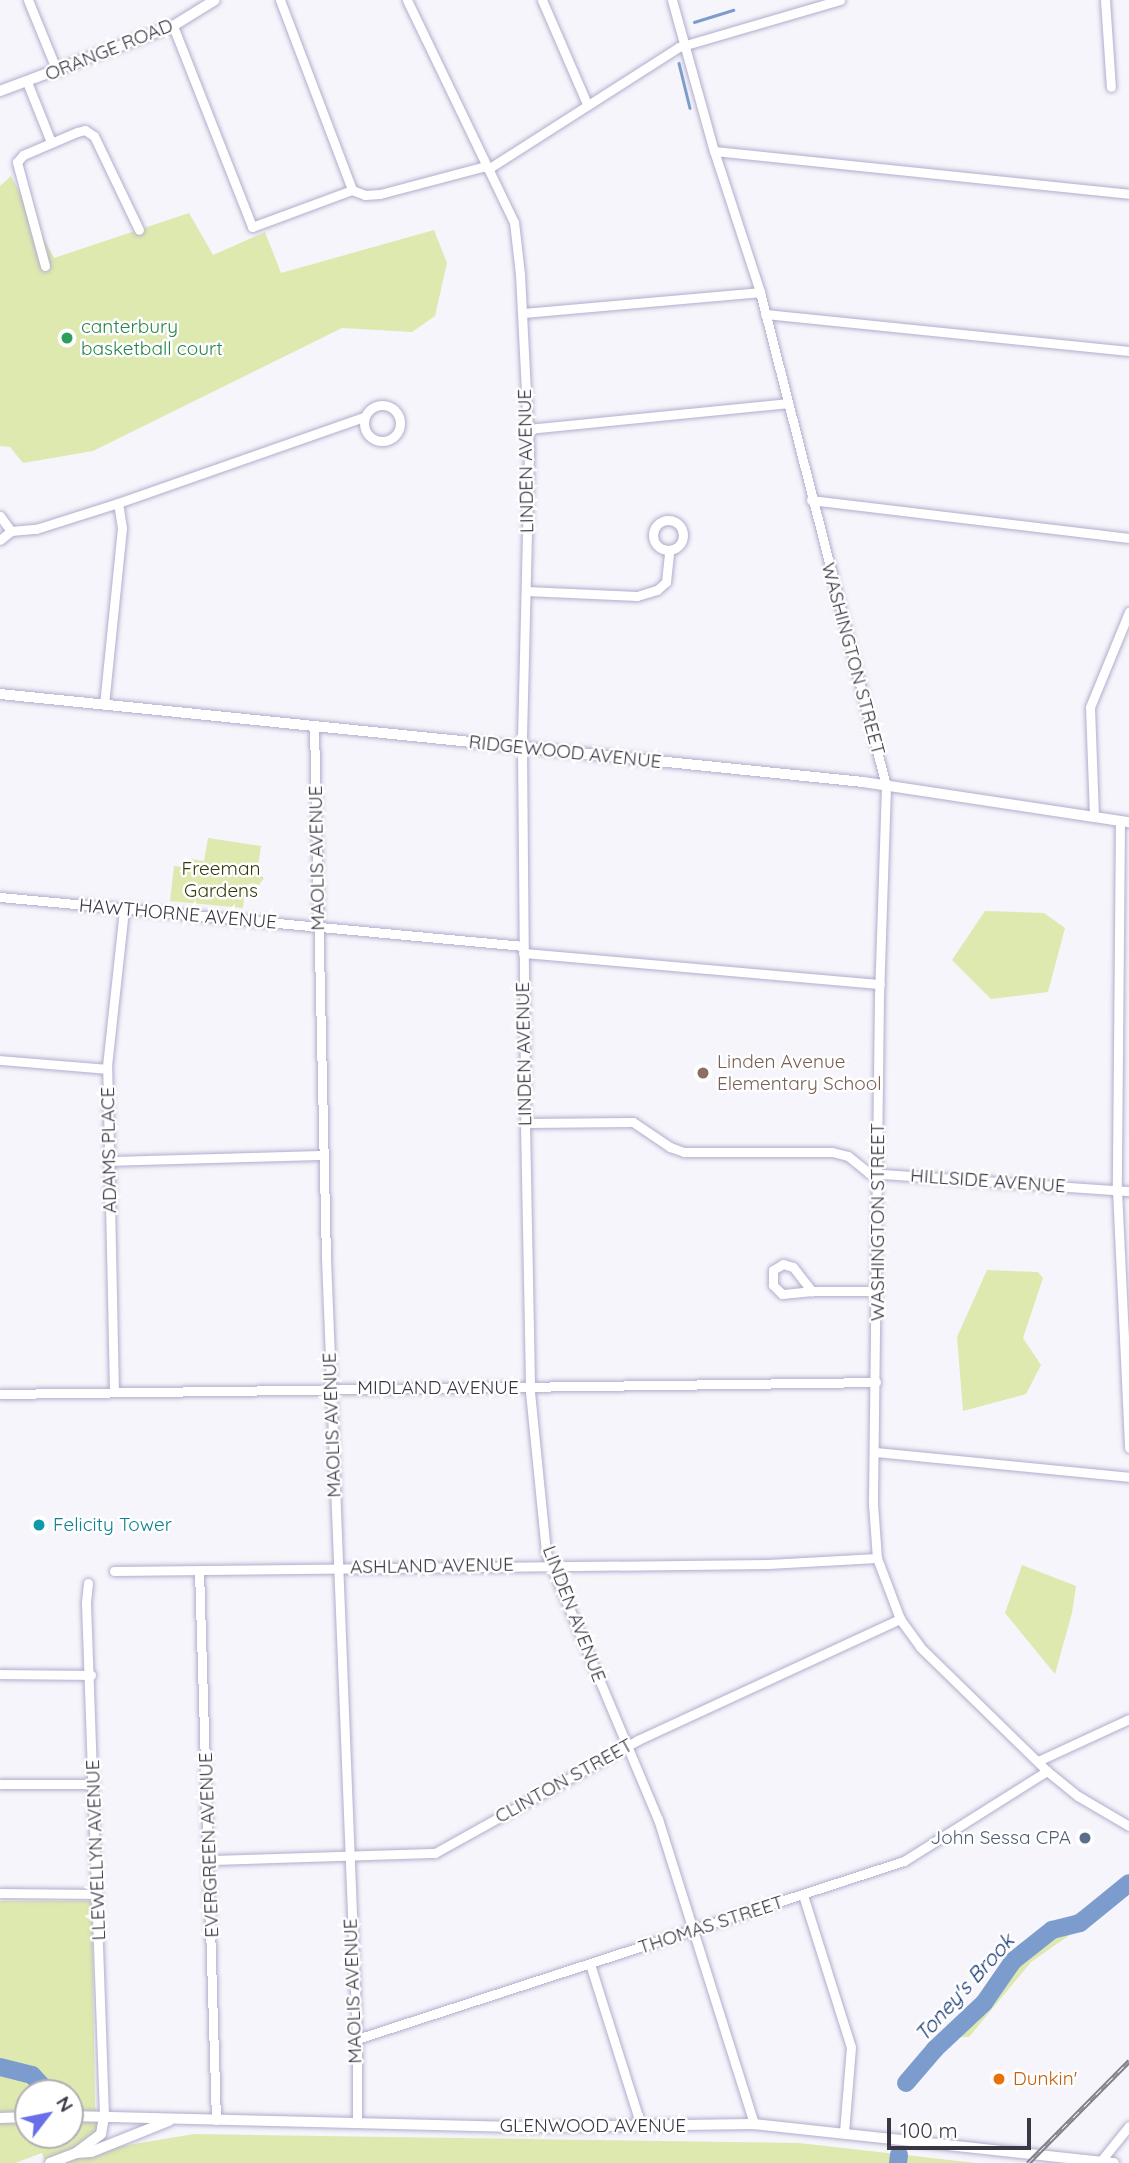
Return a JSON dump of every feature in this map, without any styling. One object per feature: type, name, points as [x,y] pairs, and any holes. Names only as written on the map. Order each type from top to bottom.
[{"type":"street","points":[[28,0],[57,71]]},
{"type":"street","name":"ORANGE ROAD","points":[[0,91],[173,26],[215,0]]},
{"type":"street","points":[[280,0],[352,190]]},
{"type":"street","name":"LINDEN AVENUE","points":[[407,0],[514,222],[528,429],[522,747],[530,1388],[546,1553],[658,1819],[754,2124]]},
{"type":"street","points":[[542,0],[587,104]]},
{"type":"street","name":"WASHINGTON STREET","points":[[672,0],[713,151],[761,292],[811,500],[886,786],[880,984],[873,1504],[877,1558],[900,1619],[920,1647],[1047,1771],[1078,1796],[1129,1826]]},
{"type":"street","points":[[173,26],[252,227],[352,190],[365,195],[380,194],[487,168],[684,46],[840,0]]},
{"type":"street","points":[[1105,0],[1111,87]]},
{"type":"street","points":[[27,82],[51,142]]},
{"type":"street","points":[[45,266],[17,164],[23,155],[51,142],[85,130],[94,136],[139,230]]},
{"type":"street","points":[[713,151],[1129,194]]},
{"type":"street","points":[[522,313],[761,292]]},
{"type":"street","points":[[765,314],[1129,351]]},
{"type":"street","points":[[528,429],[787,403]]},
{"type":"street","points":[[0,540],[11,531],[36,528],[118,503],[364,417],[372,407],[389,405],[397,413],[399,430],[391,438],[377,440],[367,434],[364,417]]},
{"type":"street","points":[[811,500],[1129,538]]},
{"type":"street","points":[[104,705],[122,528],[118,503]]},
{"type":"street","points":[[0,516],[11,531]]},
{"type":"street","points":[[526,591],[637,596],[648,593],[666,582],[669,551]]},
{"type":"street","points":[[1094,816],[1090,707],[1129,611]]},
{"type":"street","name":"RIDGEWOOD AVENUE","points":[[0,694],[886,786],[1125,821]]},
{"type":"street","name":"MAOLIS AVENUE","points":[[314,726],[331,1388],[347,1855],[357,2039],[357,2123]]},
{"type":"street","points":[[1125,821],[1117,1190],[1129,1448]]},
{"type":"street","name":"HAWTHORNE AVENUE","points":[[0,897],[880,984]]},
{"type":"street","name":"ADAMS PLACE","points":[[114,1392],[107,1069],[124,910]]},
{"type":"street","points":[[0,1060],[107,1069]]},
{"type":"street","name":"HILLSIDE AVENUE","points":[[525,1124],[633,1122],[670,1147],[684,1152],[832,1152],[848,1156],[869,1173],[1129,1191]]},
{"type":"street","points":[[109,1161],[324,1155]]},
{"type":"street","points":[[812,1291],[793,1267],[783,1264],[773,1270],[773,1285],[782,1294],[877,1291]]},
{"type":"street","name":"MIDLAND AVENUE","points":[[0,1394],[876,1382]]},
{"type":"street","points":[[875,1452],[1129,1477]]},
{"type":"street","name":"ASHLAND AVENUE","points":[[114,1571],[552,1564],[768,1564],[877,1558]]},
{"type":"street","name":"EVERGREEN AVENUE","points":[[200,1570],[216,2120]]},
{"type":"street","name":"LLEWELLYN AVENUE","points":[[88,1583],[86,1605],[91,1675],[104,2118]]},
{"type":"street","name":"CLINTON STREET","points":[[210,1860],[435,1853],[627,1746],[900,1619]]},
{"type":"street","points":[[0,1674],[91,1675]]},
{"type":"street","points":[[1038,1761],[1129,1719]]},
{"type":"street","name":"THOMAS STREET","points":[[357,2039],[904,1861],[1047,1771]]},
{"type":"street","points":[[0,1784],[94,1784]]},
{"type":"street","points":[[0,1893],[97,1894]]},
{"type":"street","points":[[803,1895],[850,2047],[844,2132]]},
{"type":"street","points":[[590,1964],[641,2126]]},
{"type":"street","name":"GLENWOOD AVENUE","points":[[84,2117],[357,2123],[641,2126],[754,2124],[1114,2163]]},
{"type":"street","points":[[50,2163],[76,2152],[101,2134],[104,2118]]},
{"type":"street","points":[[76,2152],[91,2152],[175,2119]]},
{"type":"street","points":[[1100,2162],[1129,2126]]},
{"type":"green space","points":[[11,176],[54,258],[189,213],[213,255],[265,232],[281,273],[434,230],[447,263],[435,316],[412,332],[342,328],[93,451],[23,463],[10,447],[0,446],[0,186]]},
{"type":"green space","name":"Freeman Gardens","points":[[208,838],[261,846],[257,873],[264,878],[259,885],[252,883],[245,886],[243,908],[170,901],[174,866],[184,867],[192,859],[204,861]]},
{"type":"green space","points":[[985,911],[1044,913],[1065,928],[1048,992],[991,999],[952,960]]},
{"type":"green space","points":[[987,1270],[1038,1272],[1043,1278],[1023,1338],[1041,1365],[1026,1394],[963,1411],[957,1337]]},
{"type":"green space","points":[[1022,1565],[1076,1586],[1072,1613],[1055,1674],[1005,1613]]},
{"type":"green space","points":[[1104,1896],[1123,1898],[1031,1962],[969,2037],[956,2037],[925,2053],[1026,1945]]},
{"type":"green space","points":[[0,1901],[92,1901],[95,2107],[110,2148],[194,2134],[799,2143],[976,2163],[45,2163],[42,2153],[15,2163],[0,2163]]},
{"type":"waterway","points":[[694,22],[733,10]]},
{"type":"waterway","points":[[679,63],[690,108]]},
{"type":"waterway","name":"Toney's Brook","points":[[906,2083],[935,2049],[984,2003],[1013,1961],[1052,1930],[1080,1923],[1129,1883]]},
{"type":"waterway","points":[[0,2067],[32,2075],[36,2079]]},
{"type":"waterway","name":"Toney's Brook","points":[[898,2163],[899,2155]]},
{"type":"railway","points":[[1028,2163],[1129,2061]]},
{"type":"place","name":"canterbury basketball court","points":[[67,338]]},
{"type":"place","name":"Linden Avenue Elementary School","points":[[703,1073]]},
{"type":"place","name":"Felicity Tower","points":[[39,1525]]},
{"type":"place","name":"John Sessa CPA","points":[[1085,1838]]},
{"type":"place","name":"Dunkin'","points":[[999,2079]]}]
